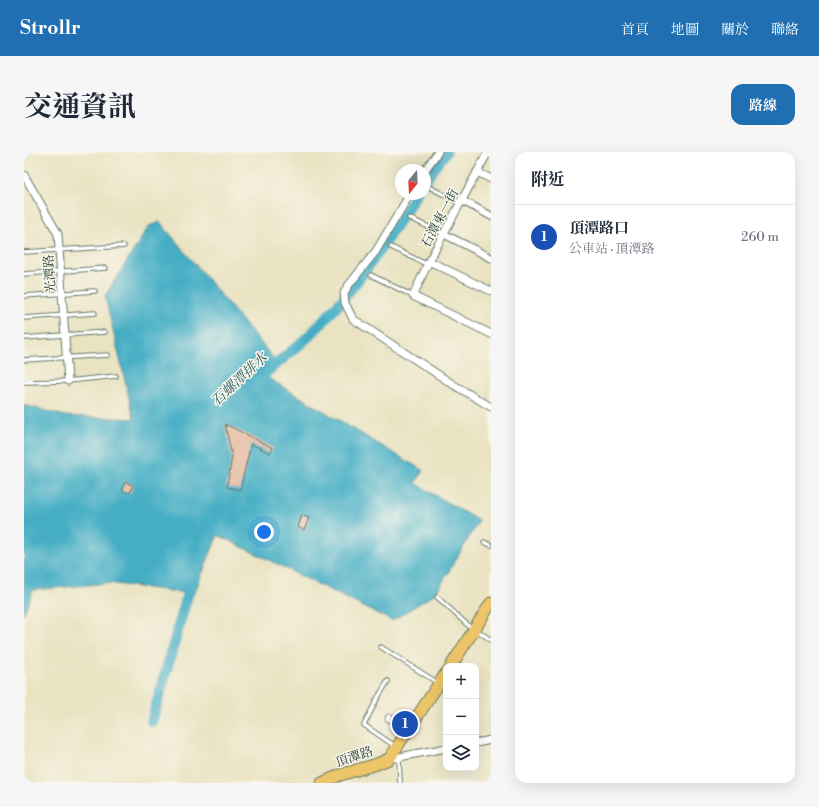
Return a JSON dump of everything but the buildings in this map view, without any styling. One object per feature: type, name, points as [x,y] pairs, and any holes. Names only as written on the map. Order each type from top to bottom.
[{"type":"main road","points":[[453,663],[491,603]]},
{"type":"main road","points":[[395,754],[443,677]]},
{"type":"main road","name":"頂潭路","points":[[322,783],[340,775],[377,764],[395,754]]},
{"type":"street","points":[[428,164],[438,152]]},
{"type":"street","name":"石潭東一街","points":[[413,296],[488,152]]},
{"type":"street","points":[[477,172],[491,179]]},
{"type":"street","name":"光潭路","points":[[24,175],[58,234],[68,381]]},
{"type":"street","points":[[406,200],[376,251],[348,286],[344,293],[345,303],[353,319],[454,385],[491,407]]},
{"type":"street","points":[[461,202],[491,216]]},
{"type":"street","points":[[444,234],[491,258]]},
{"type":"street","points":[[429,263],[491,291]]},
{"type":"street","points":[[413,296],[491,334]]},
{"type":"street","points":[[389,718],[409,730]]},
{"type":"street","points":[[479,742],[491,740]]},
{"type":"street","points":[[395,754],[443,748]]},
{"type":"lane","points":[[431,188],[461,202]]},
{"type":"lane","points":[[409,218],[444,234]]},
{"type":"lane","points":[[24,252],[124,246]]},
{"type":"lane","points":[[391,247],[429,263]]},
{"type":"lane","points":[[24,274],[106,268]]},
{"type":"lane","points":[[371,275],[413,296]]},
{"type":"lane","points":[[24,296],[95,291]]},
{"type":"lane","points":[[24,318],[94,313]]},
{"type":"lane","points":[[24,338],[105,332]]},
{"type":"lane","points":[[24,360],[108,355]]},
{"type":"lane","points":[[24,382],[68,381],[116,376]]},
{"type":"lane","points":[[484,542],[491,545]]},
{"type":"lane","points":[[437,597],[475,630],[491,640]]},
{"type":"lane","points":[[381,647],[439,683]]},
{"type":"lane","points":[[388,681],[364,724],[395,754],[400,783]]},
{"type":"water","points":[[160,222],[275,360],[263,371],[270,379],[424,471],[415,483],[479,521],[436,593],[392,621],[218,535],[194,594],[108,583],[33,590],[24,614],[24,405],[66,416],[134,419],[105,296],[149,226]]},
{"type":"waterway","name":"石螺潭排水","points":[[431,172],[446,152]]},
{"type":"waterway","name":"石螺潭排水","points":[[254,383],[310,335],[340,303],[367,268],[412,200]]},
{"type":"waterway","name":"石螺潭排水","points":[[152,721],[192,579]]},
{"type":"place","name":"頂潭路口","points":[[405,724]]}]
